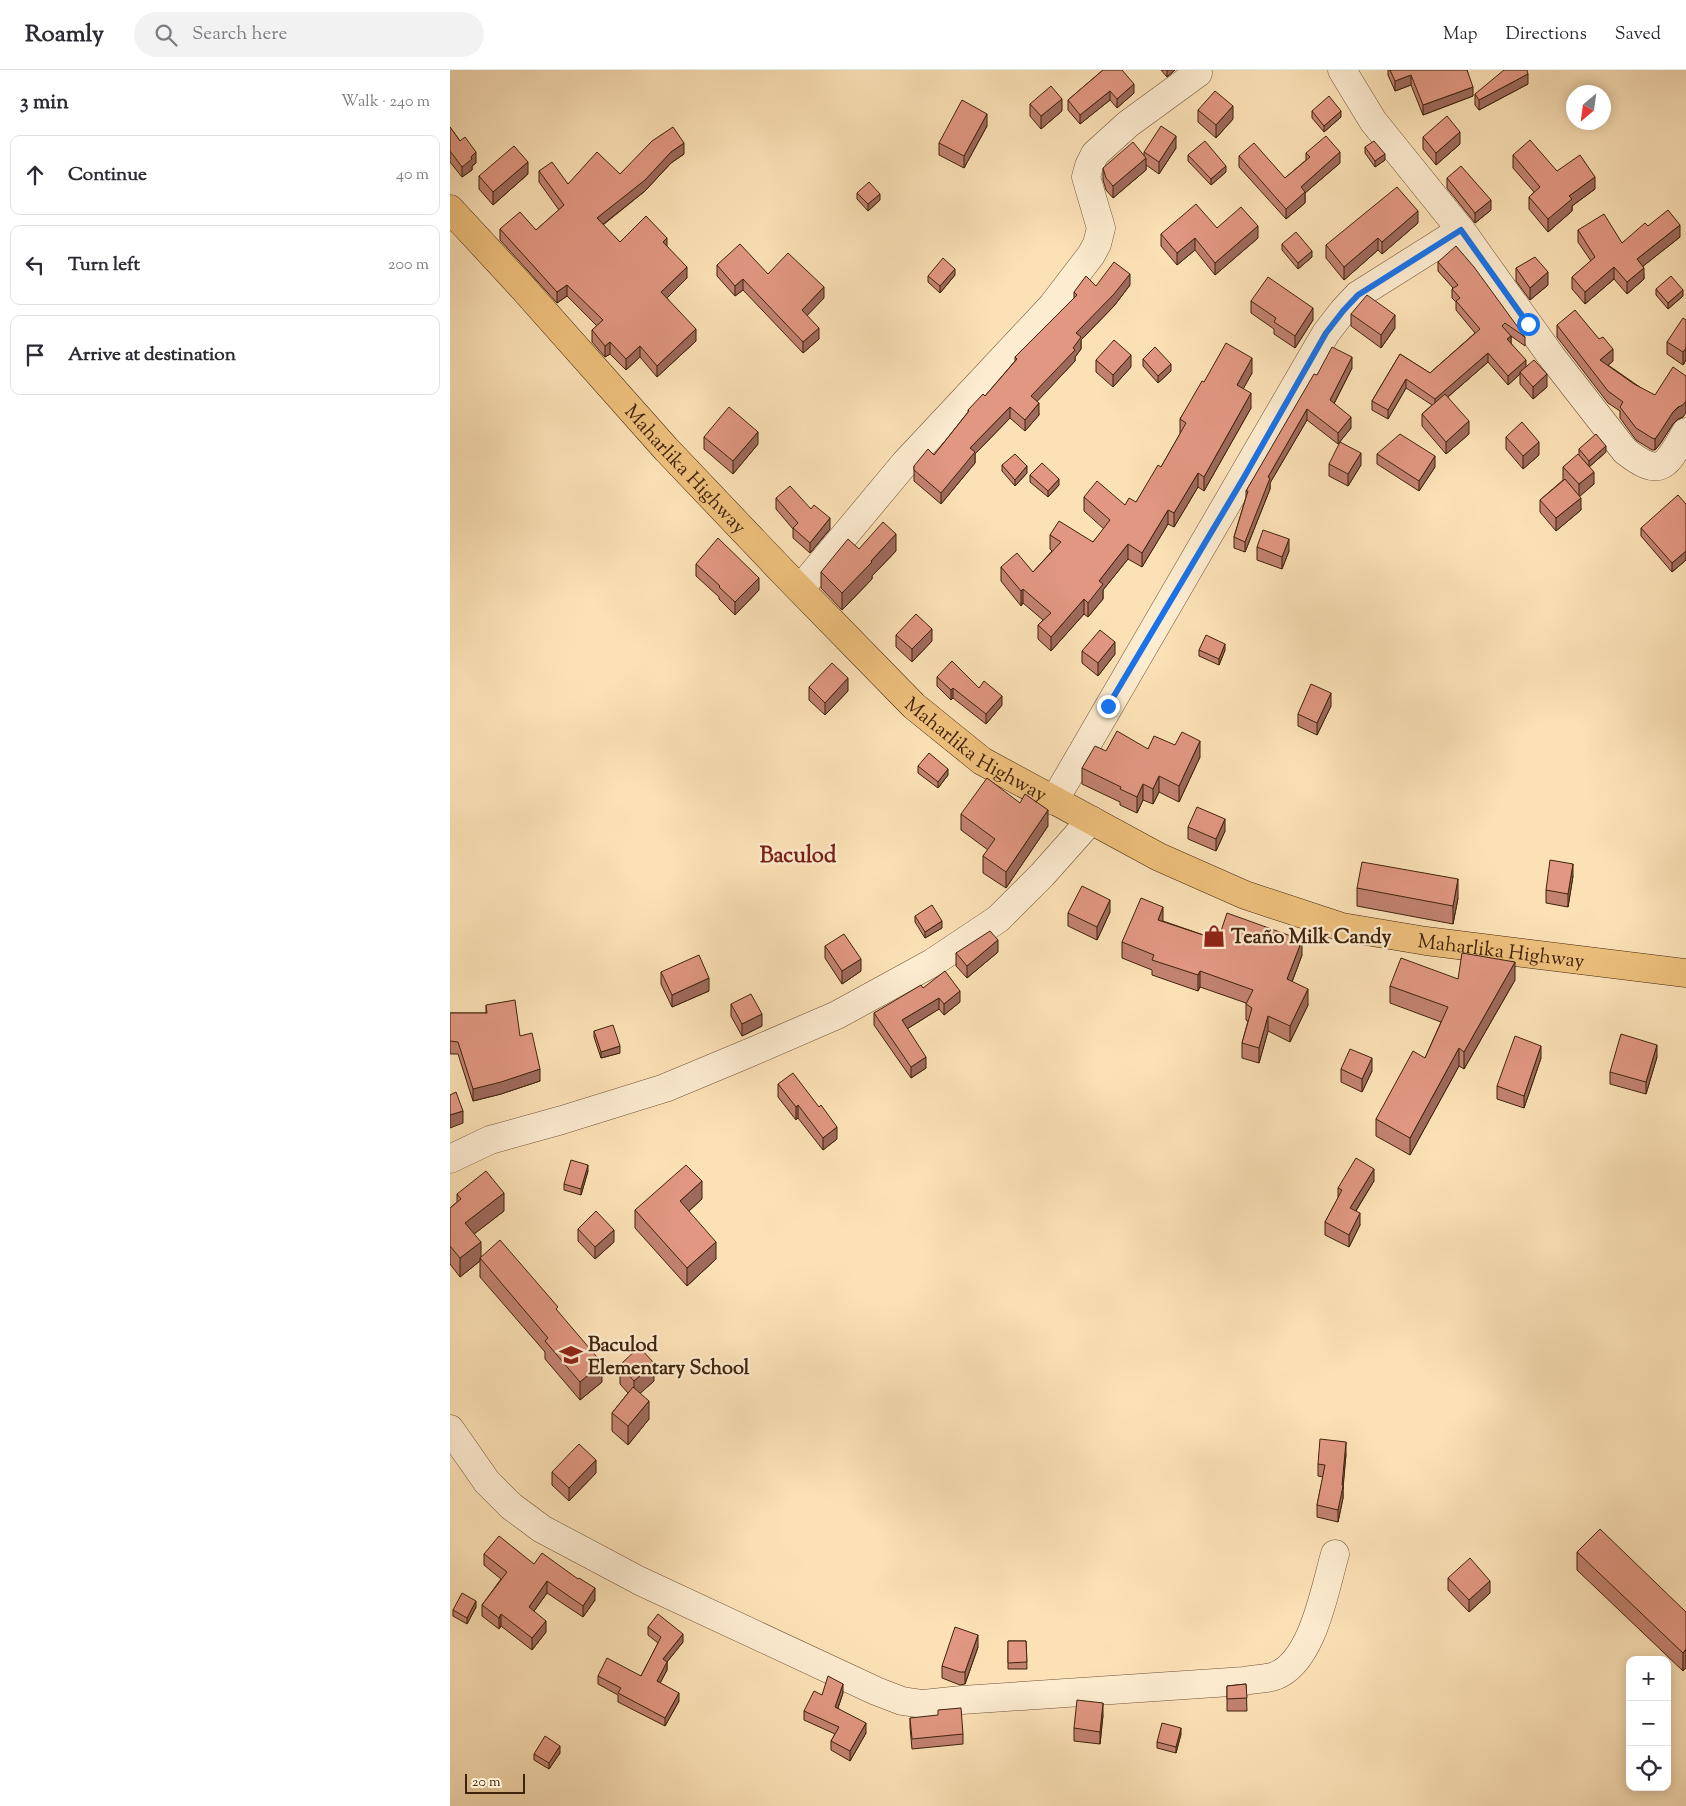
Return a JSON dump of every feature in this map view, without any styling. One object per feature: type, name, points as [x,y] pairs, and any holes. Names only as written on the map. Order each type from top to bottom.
[{"type":"highway","name":"Maharlika Highway","points":[[450,210],[523,288],[666,449],[800,590],[914,706],[982,761],[1159,857],[1245,895],[1342,927],[1426,941],[1686,972]]},
{"type":"street","points":[[1342,70],[1373,121],[1461,230],[1551,356],[1625,451],[1641,463],[1652,467],[1661,466],[1668,462],[1686,432]]},
{"type":"street","points":[[800,590],[898,470],[1052,306],[1092,256],[1098,244],[1101,228],[1086,178],[1095,154],[1128,124],[1198,73]]},
{"type":"street","points":[[1054,801],[1243,479],[1326,333],[1358,295],[1461,230]]},
{"type":"street","points":[[450,1159],[490,1140],[665,1088],[836,1015],[932,963],[998,919],[1042,875],[1091,820]]},
{"type":"street","points":[[450,1428],[487,1482],[511,1506],[542,1529],[640,1581],[745,1631],[876,1691],[902,1701],[923,1704],[1244,1681],[1276,1676],[1289,1667],[1300,1654],[1316,1622],[1335,1554]]},
{"type":"building","points":[[1103,70],[1122,70],[1134,84],[1117,99],[1110,91],[1080,115],[1068,100]]},
{"type":"building","points":[[1390,70],[1467,70],[1473,87],[1423,105],[1411,75],[1395,81]]},
{"type":"building","points":[[1504,70],[1527,70],[1528,74],[1479,100],[1475,94]]},
{"type":"building","points":[[1051,86],[1062,99],[1041,116],[1030,104]]},
{"type":"building","points":[[1215,91],[1233,106],[1216,125],[1198,110]]},
{"type":"building","points":[[1329,96],[1341,111],[1324,126],[1312,111]]},
{"type":"building","points":[[962,100],[987,114],[964,156],[939,143]]},
{"type":"building","points":[[1447,116],[1460,132],[1436,153],[1423,137]]},
{"type":"building","points":[[1161,126],[1176,136],[1159,162],[1144,152]]},
{"type":"building","points":[[450,127],[460,141],[465,137],[476,152],[471,157],[472,159],[462,167],[450,151]]},
{"type":"building","points":[[673,127],[684,143],[671,152],[645,180],[597,218],[620,242],[646,216],[667,238],[663,242],[687,267],[661,292],[696,329],[657,366],[640,346],[626,359],[610,342],[605,346],[592,330],[603,320],[567,285],[557,292],[500,229],[520,212],[536,230],[564,205],[539,171],[552,162],[568,184],[597,152],[620,174],[652,141]]},
{"type":"building","points":[[1326,136],[1340,152],[1301,187],[1305,192],[1286,209],[1239,156],[1254,143],[1285,178],[1310,157],[1306,153]]},
{"type":"building","points":[[1530,140],[1557,171],[1580,155],[1595,177],[1569,196],[1572,199],[1548,219],[1529,197],[1540,187],[1513,155]]},
{"type":"building","points":[[1205,141],[1226,166],[1211,179],[1188,155]]},
{"type":"building","points":[[1374,141],[1385,154],[1375,161],[1365,147]]},
{"type":"building","points":[[1133,142],[1146,158],[1113,186],[1106,178],[1103,168]]},
{"type":"building","points":[[514,146],[528,162],[493,192],[479,176]]},
{"type":"building","points":[[1461,166],[1491,200],[1475,213],[1447,178]]},
{"type":"building","points":[[869,182],[880,194],[868,204],[857,193]]},
{"type":"building","points":[[1397,187],[1418,211],[1382,242],[1378,238],[1344,267],[1326,245]]},
{"type":"building","points":[[1196,204],[1217,228],[1241,207],[1258,226],[1215,263],[1195,238],[1177,253],[1161,234]]},
{"type":"building","points":[[1668,210],[1680,225],[1637,259],[1644,268],[1627,282],[1614,267],[1585,292],[1572,277],[1595,257],[1578,230],[1604,214],[1622,243],[1645,223],[1648,226]]},
{"type":"building","points":[[1296,232],[1312,251],[1298,263],[1282,244]]},
{"type":"building","points":[[740,244],[768,274],[788,253],[824,287],[802,310],[819,328],[803,342],[743,279],[735,286],[717,265]]},
{"type":"building","points":[[1456,246],[1474,267],[1525,337],[1505,323],[1502,326],[1511,336],[1507,339],[1526,360],[1508,376],[1488,353],[1435,399],[1406,379],[1388,410],[1372,401],[1400,354],[1430,373],[1480,329],[1456,301],[1460,298],[1452,289],[1458,285],[1438,262]]},
{"type":"building","points":[[1535,257],[1548,272],[1530,288],[1516,268]]},
{"type":"building","points":[[943,258],[955,269],[940,286],[928,276]]},
{"type":"building","points":[[1114,262],[1130,274],[1114,294],[1076,333],[1081,337],[1073,348],[1075,350],[1031,396],[1039,403],[1025,420],[1010,407],[970,448],[975,452],[941,493],[914,470],[914,466],[928,449],[934,455],[968,410],[983,394],[985,396],[1017,359],[1015,357],[1077,295],[1074,292],[1086,276],[1096,286]]},
{"type":"building","points":[[1671,276],[1683,290],[1668,303],[1656,289]]},
{"type":"building","points":[[1268,277],[1313,308],[1295,336],[1274,322],[1276,318],[1251,301]]},
{"type":"building","points":[[1367,295],[1395,315],[1381,335],[1351,314]]},
{"type":"building","points":[[1575,310],[1599,339],[1603,337],[1613,349],[1600,360],[1634,384],[1655,395],[1673,367],[1686,376],[1686,401],[1673,412],[1655,439],[1636,428],[1620,407],[1623,402],[1608,391],[1557,325]]},
{"type":"building","points":[[1683,318],[1686,320],[1686,348],[1683,352],[1667,342]]},
{"type":"building","points":[[1114,340],[1131,355],[1113,375],[1096,360]]},
{"type":"building","points":[[1226,343],[1252,358],[1237,385],[1251,393],[1204,477],[1198,473],[1174,513],[1168,510],[1142,553],[1128,544],[1099,581],[1103,584],[1088,603],[1084,599],[1051,637],[1038,625],[1051,613],[1023,589],[1021,591],[1001,567],[1017,553],[1033,572],[1061,542],[1050,535],[1059,521],[1093,542],[1110,520],[1084,497],[1097,481],[1125,505],[1129,498],[1136,502],[1158,465],[1161,467],[1186,423],[1180,419]]},
{"type":"building","points":[[1155,347],[1171,364],[1158,376],[1143,359]]},
{"type":"building","points":[[1332,347],[1352,357],[1330,400],[1351,417],[1338,433],[1307,409],[1268,477],[1270,478],[1245,542],[1234,537],[1248,491],[1246,491],[1314,374],[1317,375]]},
{"type":"building","points":[[1534,360],[1547,374],[1533,387],[1520,372]]},
{"type":"building","points":[[1445,394],[1469,421],[1446,442],[1422,414]]},
{"type":"building","points":[[729,407],[758,432],[733,461],[704,437]]},
{"type":"building","points":[[1522,422],[1539,442],[1523,456],[1506,437]]},
{"type":"building","points":[[1400,434],[1435,456],[1419,481],[1377,454]]},
{"type":"building","points":[[1596,434],[1606,446],[1589,461],[1579,449]]},
{"type":"building","points":[[1340,442],[1361,453],[1348,474],[1329,464]]},
{"type":"building","points":[[1015,454],[1027,466],[1015,480],[1002,465]]},
{"type":"building","points":[[1578,454],[1594,472],[1579,484],[1563,467]]},
{"type":"building","points":[[1042,463],[1059,479],[1048,491],[1030,475]]},
{"type":"building","points":[[1565,479],[1581,498],[1556,518],[1540,500]]},
{"type":"building","points":[[790,486],[811,509],[814,505],[830,518],[810,543],[793,528],[798,523],[776,498]]},
{"type":"building","points":[[1678,495],[1686,504],[1686,551],[1672,563],[1641,528]]},
{"type":"building","points":[[883,522],[896,534],[842,593],[821,572],[848,539],[859,549]]},
{"type":"building","points":[[1263,530],[1289,539],[1282,557],[1257,547]]},
{"type":"building","points":[[718,538],[759,578],[735,602],[696,564]]},
{"type":"building","points":[[916,614],[932,629],[912,649],[896,635]]},
{"type":"building","points":[[1100,630],[1115,642],[1098,663],[1082,651]]},
{"type":"building","points":[[1206,635],[1225,644],[1219,659],[1199,650]]},
{"type":"building","points":[[952,661],[979,688],[984,681],[1002,696],[986,714],[953,688],[951,690],[937,677]]},
{"type":"building","points":[[832,663],[848,678],[825,703],[809,687]]},
{"type":"building","points":[[1311,684],[1331,693],[1317,723],[1298,714]]},
{"type":"building","points":[[1117,731],[1148,749],[1154,736],[1175,745],[1182,732],[1200,741],[1179,786],[1159,776],[1153,789],[1143,784],[1137,797],[1082,768],[1095,746],[1106,751]]},
{"type":"building","points":[[929,753],[948,769],[938,782],[918,766]]},
{"type":"building","points":[[987,778],[1020,803],[1025,794],[1048,810],[1006,872],[983,856],[995,839],[961,814]]},
{"type":"building","points":[[1197,807],[1225,819],[1216,839],[1188,827]]},
{"type":"building","points":[[1550,860],[1573,864],[1568,894],[1546,890]]},
{"type":"building","points":[[1362,862],[1458,879],[1453,906],[1357,888]]},
{"type":"building","points":[[1082,886],[1110,900],[1097,927],[1068,913]]},
{"type":"building","points":[[1141,898],[1163,907],[1158,920],[1218,940],[1227,913],[1302,940],[1287,979],[1308,989],[1290,1026],[1268,1016],[1259,1048],[1242,1043],[1252,1008],[1246,1004],[1253,990],[1200,971],[1198,975],[1152,960],[1154,955],[1122,942]]},
{"type":"building","points":[[932,905],[942,921],[925,932],[915,916]]},
{"type":"building","points":[[990,931],[998,940],[967,966],[956,953]]},
{"type":"building","points":[[844,934],[861,959],[842,971],[825,946]]},
{"type":"building","points":[[1462,953],[1515,962],[1464,1052],[1459,1048],[1410,1138],[1376,1119],[1413,1051],[1425,1058],[1448,1007],[1390,986],[1401,958],[1458,979]]},
{"type":"building","points":[[699,955],[709,978],[672,995],[661,972]]},
{"type":"building","points":[[945,971],[960,991],[944,1004],[939,998],[902,1020],[926,1057],[911,1067],[874,1013],[921,985],[923,988]]},
{"type":"building","points":[[751,994],[762,1014],[742,1024],[731,1004]]},
{"type":"building","points":[[515,1000],[520,1036],[532,1033],[540,1069],[473,1089],[458,1042],[450,1041],[450,1013],[487,1013],[486,1005]]},
{"type":"building","points":[[613,1025],[620,1046],[601,1052],[594,1031]]},
{"type":"building","points":[[1621,1034],[1657,1045],[1646,1082],[1610,1072]]},
{"type":"building","points":[[1515,1036],[1541,1046],[1524,1096],[1497,1086]]},
{"type":"building","points":[[1350,1049],[1372,1058],[1362,1079],[1341,1069]]},
{"type":"building","points":[[793,1073],[837,1127],[823,1138],[798,1105],[796,1107],[778,1084]]},
{"type":"building","points":[[456,1092],[463,1111],[450,1115],[450,1095]]},
{"type":"building","points":[[1356,1158],[1374,1169],[1350,1208],[1360,1213],[1349,1235],[1325,1222],[1342,1190],[1338,1188]]},
{"type":"building","points":[[571,1160],[588,1165],[581,1189],[564,1184]]},
{"type":"building","points":[[686,1165],[702,1181],[680,1201],[716,1242],[687,1268],[635,1210]]},
{"type":"building","points":[[486,1171],[504,1193],[465,1223],[481,1242],[460,1258],[450,1246],[450,1208],[461,1199],[457,1194]]},
{"type":"building","points":[[596,1211],[614,1230],[595,1247],[578,1229]]},
{"type":"building","points":[[500,1240],[558,1307],[556,1309],[602,1363],[580,1382],[545,1341],[548,1338],[480,1258]]},
{"type":"building","points":[[639,1347],[654,1363],[634,1381],[620,1365]]},
{"type":"building","points":[[633,1387],[649,1401],[628,1426],[612,1413]]},
{"type":"building","points":[[1320,1439],[1346,1442],[1343,1486],[1338,1510],[1317,1505],[1325,1465],[1318,1464]]},
{"type":"building","points":[[579,1444],[596,1460],[569,1488],[552,1472]]},
{"type":"building","points":[[1600,1529],[1686,1612],[1686,1649],[1683,1653],[1577,1552]]},
{"type":"building","points":[[499,1536],[534,1564],[542,1553],[578,1579],[595,1588],[583,1606],[547,1581],[529,1607],[546,1621],[532,1638],[501,1614],[499,1618],[482,1605],[507,1572],[484,1554]]},
{"type":"building","points":[[1470,1558],[1490,1581],[1469,1600],[1448,1578]]},
{"type":"building","points":[[462,1593],[476,1601],[467,1618],[453,1610]]},
{"type":"building","points":[[658,1614],[683,1634],[663,1659],[667,1662],[657,1681],[679,1693],[665,1718],[618,1693],[621,1688],[598,1676],[607,1658],[641,1676],[661,1637],[648,1627]]},
{"type":"building","points":[[955,1627],[978,1635],[965,1672],[942,1666]]},
{"type":"building","points":[[1008,1641],[1026,1641],[1027,1662],[1008,1663]]},
{"type":"building","points":[[828,1676],[843,1684],[835,1707],[866,1723],[850,1751],[831,1741],[839,1727],[804,1711],[814,1691],[822,1695]]},
{"type":"building","points":[[1246,1684],[1247,1698],[1227,1699],[1227,1686]]},
{"type":"building","points":[[1077,1700],[1103,1703],[1100,1732],[1074,1728]]},
{"type":"building","points":[[961,1708],[963,1734],[912,1739],[910,1718],[938,1715],[938,1710]]},
{"type":"building","points":[[1162,1723],[1181,1728],[1176,1747],[1157,1742]]},
{"type":"building","points":[[545,1736],[560,1746],[549,1763],[534,1754]]},
{"type":"place","name":"Teaño Milk Candy","points":[[1214,936]]},
{"type":"place","name":"Baculod Elementary School","points":[[571,1355]]},
{"type":"district","name":"Baculod","points":[[798,854]]},
{"type":"route","points":[[1108,706],[1243,479],[1326,333],[1358,295],[1461,230],[1528,324]]}]
